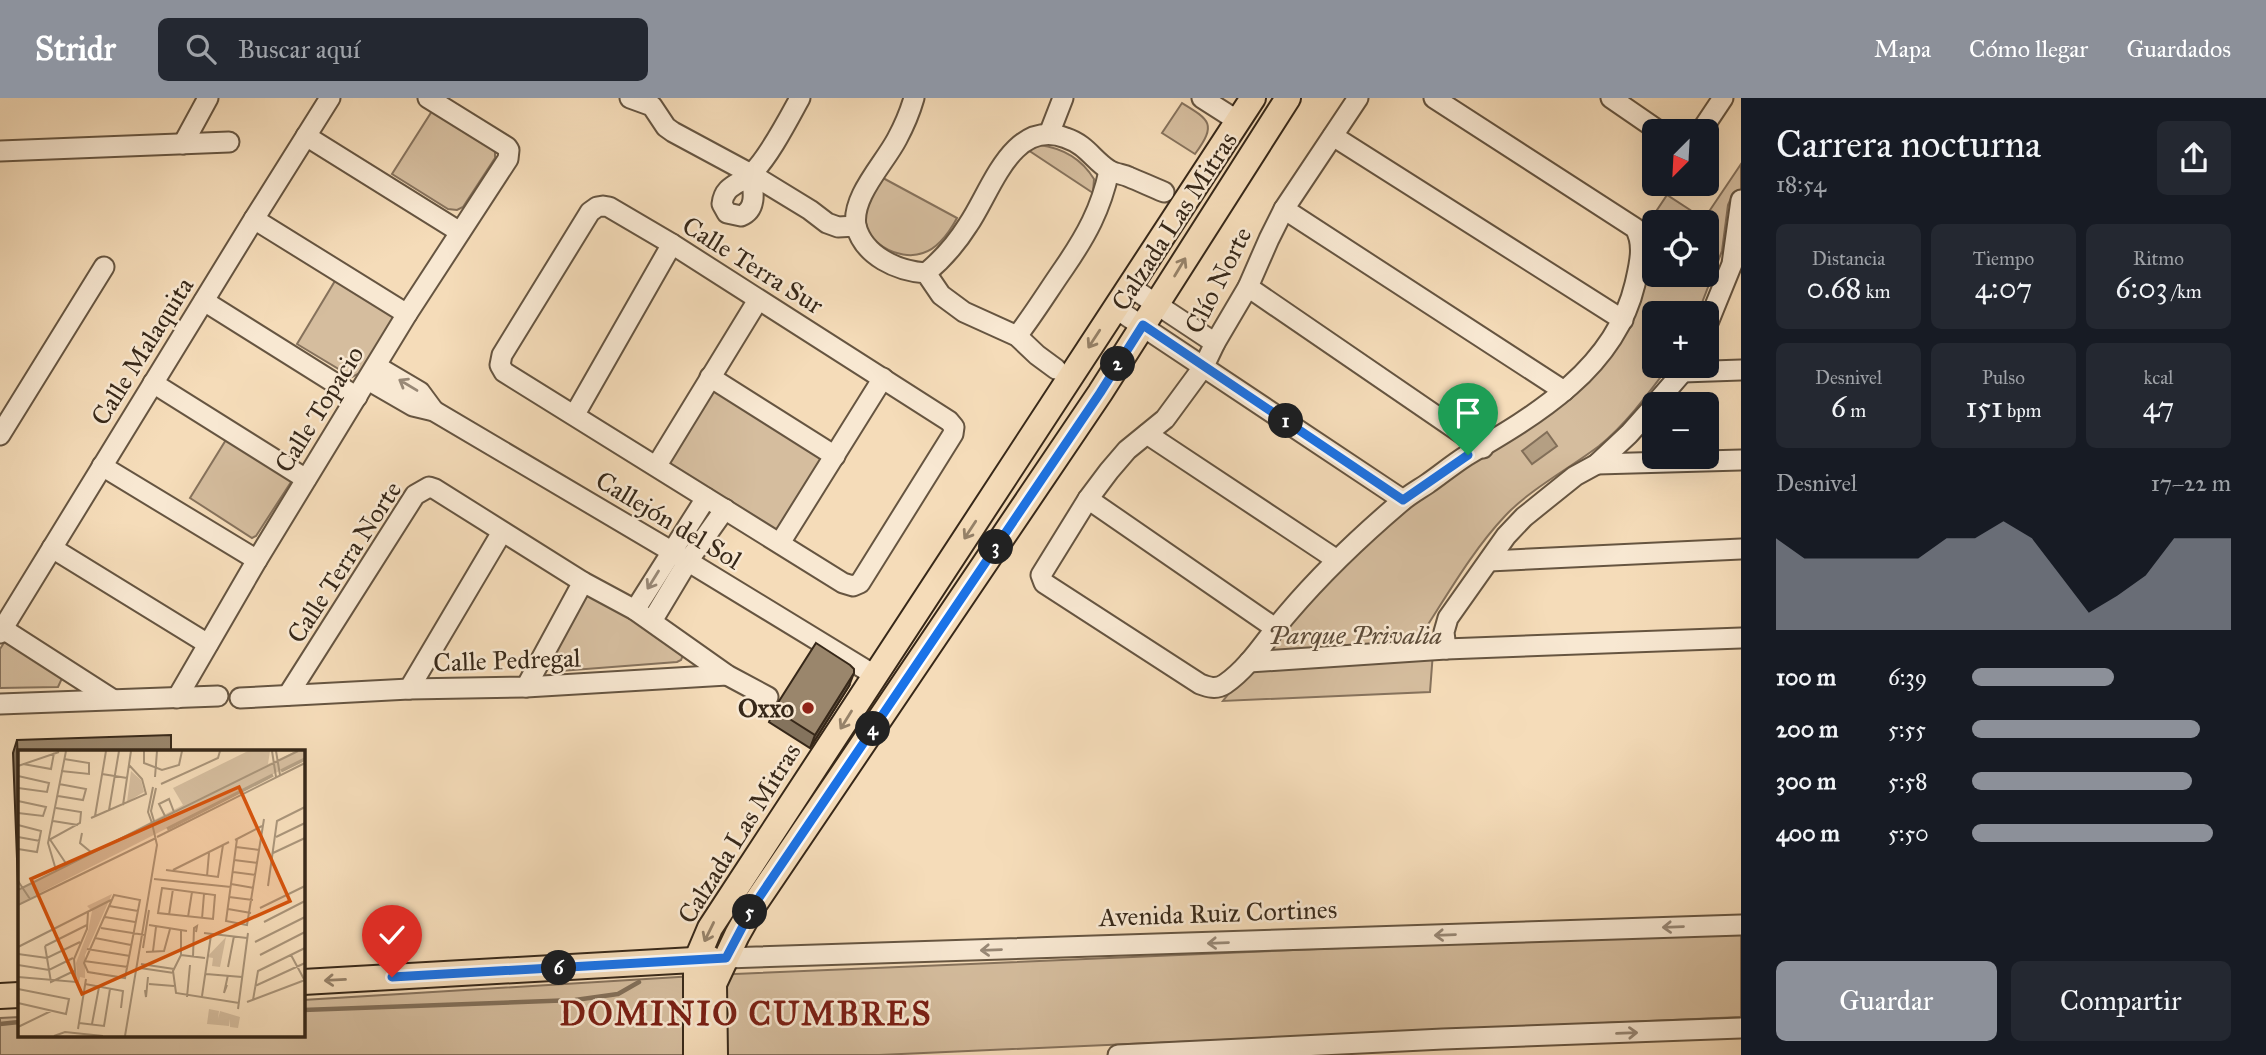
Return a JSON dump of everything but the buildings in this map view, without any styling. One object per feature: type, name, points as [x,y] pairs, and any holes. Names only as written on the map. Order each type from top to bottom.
[{"type":"main road","name":"Calzada Las Mitras","points":[[696,1055],[696,961],[710,928],[1253,98]]},
{"type":"main road","name":"Calzada Las Mitras","points":[[715,1055],[714,984],[754,905],[1100,393],[1288,98]]},
{"type":"main road","name":"Avenida Ruiz Cortines","points":[[304,982],[726,958]]},
{"type":"main road","points":[[0,996],[18,995]]},
{"type":"street","points":[[183,144],[208,98]]},
{"type":"street","name":"Calle Malaquita","points":[[1,631],[330,98]]},
{"type":"street","name":"Calle Topacio","points":[[177,698],[257,560],[407,314],[505,166],[509,150],[505,145],[428,98]]},
{"type":"street","points":[[630,98],[658,102],[666,127],[810,209],[827,223],[838,227],[856,226]]},
{"type":"street","points":[[751,174],[771,147],[800,98]]},
{"type":"street","points":[[915,98],[898,139],[860,197],[854,215],[858,233],[882,261],[912,272],[926,273],[949,254],[998,173],[1017,147],[1033,136],[1049,134],[1065,137],[1091,152],[1109,170],[1164,192]]},
{"type":"street","points":[[1049,134],[1063,98]]},
{"type":"street","points":[[1202,98],[1238,121]]},
{"type":"street","name":"Clío Norte","points":[[1249,662],[1224,685],[1216,688],[1200,684],[1044,583],[1041,578],[1088,499],[1127,450],[1165,419],[1204,366],[1248,287],[1284,209],[1358,98]]},
{"type":"street","points":[[1249,662],[1275,628],[1337,560],[1403,500],[1447,468],[1537,412],[1575,383],[1602,352],[1623,320],[1631,301],[1641,253],[1639,235],[1628,221],[1434,98]]},
{"type":"street","points":[[1611,98],[1642,119]]},
{"type":"street","points":[[1709,119],[1723,98]]},
{"type":"street","points":[[306,135],[460,232]]},
{"type":"street","points":[[1333,136],[1623,320]]},
{"type":"street","points":[[0,151],[229,142]]},
{"type":"street","points":[[1017,335],[1048,295],[1086,236],[1101,202],[1109,170]]},
{"type":"street","points":[[1719,306],[1734,280],[1732,264],[1740,202]]},
{"type":"street","name":"Calle Terra Sur","points":[[603,206],[672,244],[758,300],[952,424],[954,431],[946,446],[857,585],[843,583],[575,414],[503,372],[500,365],[502,355],[593,209],[603,206]]},
{"type":"street","points":[[1284,209],[1564,391]]},
{"type":"street","points":[[254,219],[407,314]]},
{"type":"street","points":[[575,414],[672,244]]},
{"type":"street","points":[[0,435],[104,267]]},
{"type":"street","points":[[926,273],[941,295],[964,312],[1017,335],[1056,369]]},
{"type":"street","points":[[1129,286],[1215,343]]},
{"type":"street","points":[[1248,287],[1483,447]]},
{"type":"street","points":[[657,465],[758,300]]},
{"type":"street","points":[[204,301],[357,397]]},
{"type":"street","points":[[1115,307],[1403,500]]},
{"type":"street","points":[[1719,370],[1741,370]]},
{"type":"street","name":"Callejón del Sol","points":[[372,373],[413,406],[434,411],[680,556],[876,676]]},
{"type":"street","points":[[710,377],[835,456]]},
{"type":"street","points":[[780,543],[883,378]]},
{"type":"street","points":[[1666,392],[1678,378]]},
{"type":"street","points":[[153,383],[306,479]]},
{"type":"street","points":[[1446,649],[1444,632],[1448,618],[1506,536],[1524,517],[1575,476],[1597,464],[1642,419]]},
{"type":"street","points":[[1147,434],[1337,560]]},
{"type":"street","points":[[1597,464],[1741,460]]},
{"type":"street","points":[[102,466],[257,560]]},
{"type":"street","name":"Calle Terra Norte","points":[[288,695],[418,491],[429,487],[583,582],[635,610],[727,675],[768,697]]},
{"type":"street","points":[[652,621],[706,498]]},
{"type":"street","points":[[1088,499],[1275,628]]},
{"type":"street","points":[[635,610],[680,556],[725,509]]},
{"type":"street","points":[[409,689],[502,532]]},
{"type":"street","points":[[52,548],[208,644]]},
{"type":"street","points":[[1489,561],[1741,549]]},
{"type":"street","points":[[526,687],[583,582]]},
{"type":"street","points":[[1,631],[112,699]]},
{"type":"street","points":[[1249,662],[1446,649],[1741,638]]},
{"type":"street","name":"Calle Pedregal","points":[[240,698],[409,689],[526,687],[727,675]]},
{"type":"street","points":[[0,704],[218,696]]},
{"type":"street","name":"Avenida Ruiz Cortines","points":[[726,958],[1741,925]]},
{"type":"street","points":[[1118,1055],[1390,1049],[1443,1040],[1741,1028]]},
{"type":"street","points":[[1525,1055],[1545,1036]]},
{"type":"street","points":[[1443,1040],[1458,1055]]},
{"type":"green space","points":[[1182,103],[1199,114],[1207,124],[1206,136],[1195,154],[1162,133]]},
{"type":"green space","points":[[434,108],[495,149],[495,158],[463,207],[457,210],[448,209],[392,174]]},
{"type":"green space","points":[[1039,145],[1064,152],[1077,160],[1094,179],[1093,193],[1025,148]]},
{"type":"green space","name":"Parque Privalia","points":[[1741,164],[1741,190],[1731,198],[1728,205],[1719,259],[1719,210],[1710,210]]},
{"type":"green space","points":[[883,178],[957,218],[934,247],[913,255],[893,252],[883,247],[869,232],[865,223],[866,208]]},
{"type":"green space","name":"Parque Privalia","points":[[1669,196],[1690,210],[1657,210]]},
{"type":"green space","name":"Parque Privalia","points":[[1642,266],[1642,287],[1708,287],[1703,301],[1642,301],[1642,378],[1660,378],[1649,392],[1642,392],[1642,400],[1609,437],[1515,506],[1480,546],[1416,643],[1433,652],[1430,692],[1223,701],[1287,618],[1402,506],[1600,360]]},
{"type":"green space","points":[[338,276],[397,313],[361,372],[352,377],[297,344]]},
{"type":"green space","points":[[710,377],[835,456],[780,543],[657,465]]},
{"type":"green space","points":[[229,435],[293,479],[256,536],[252,538],[190,498]]},
{"type":"green space","points":[[592,591],[683,655],[681,660],[556,670],[547,661],[584,595]]},
{"type":"green space","points":[[7,638],[63,676],[58,687],[0,688],[0,649]]},
{"type":"green space","points":[[1741,931],[1741,1017],[879,1055],[0,1055],[0,1018],[18,1017],[18,1038],[304,1038],[304,1000],[711,975]]},
{"type":"shaded area","points":[[1547,432],[1557,446],[1532,464],[1522,451]]},
{"type":"waterway","points":[[304,1010],[575,1000],[618,994],[639,982]]},
{"type":"waterway","points":[[0,1024],[18,1022]]},
{"type":"place","name":"Oxxo","points":[[808,708]]},
{"type":"district","name":"DOMINIO CUMBRES","points":[[746,1013]]},
{"type":"route","points":[[392,977],[726,958],[754,905],[1100,393],[1143,325],[1403,500],[1468,455]]}]
